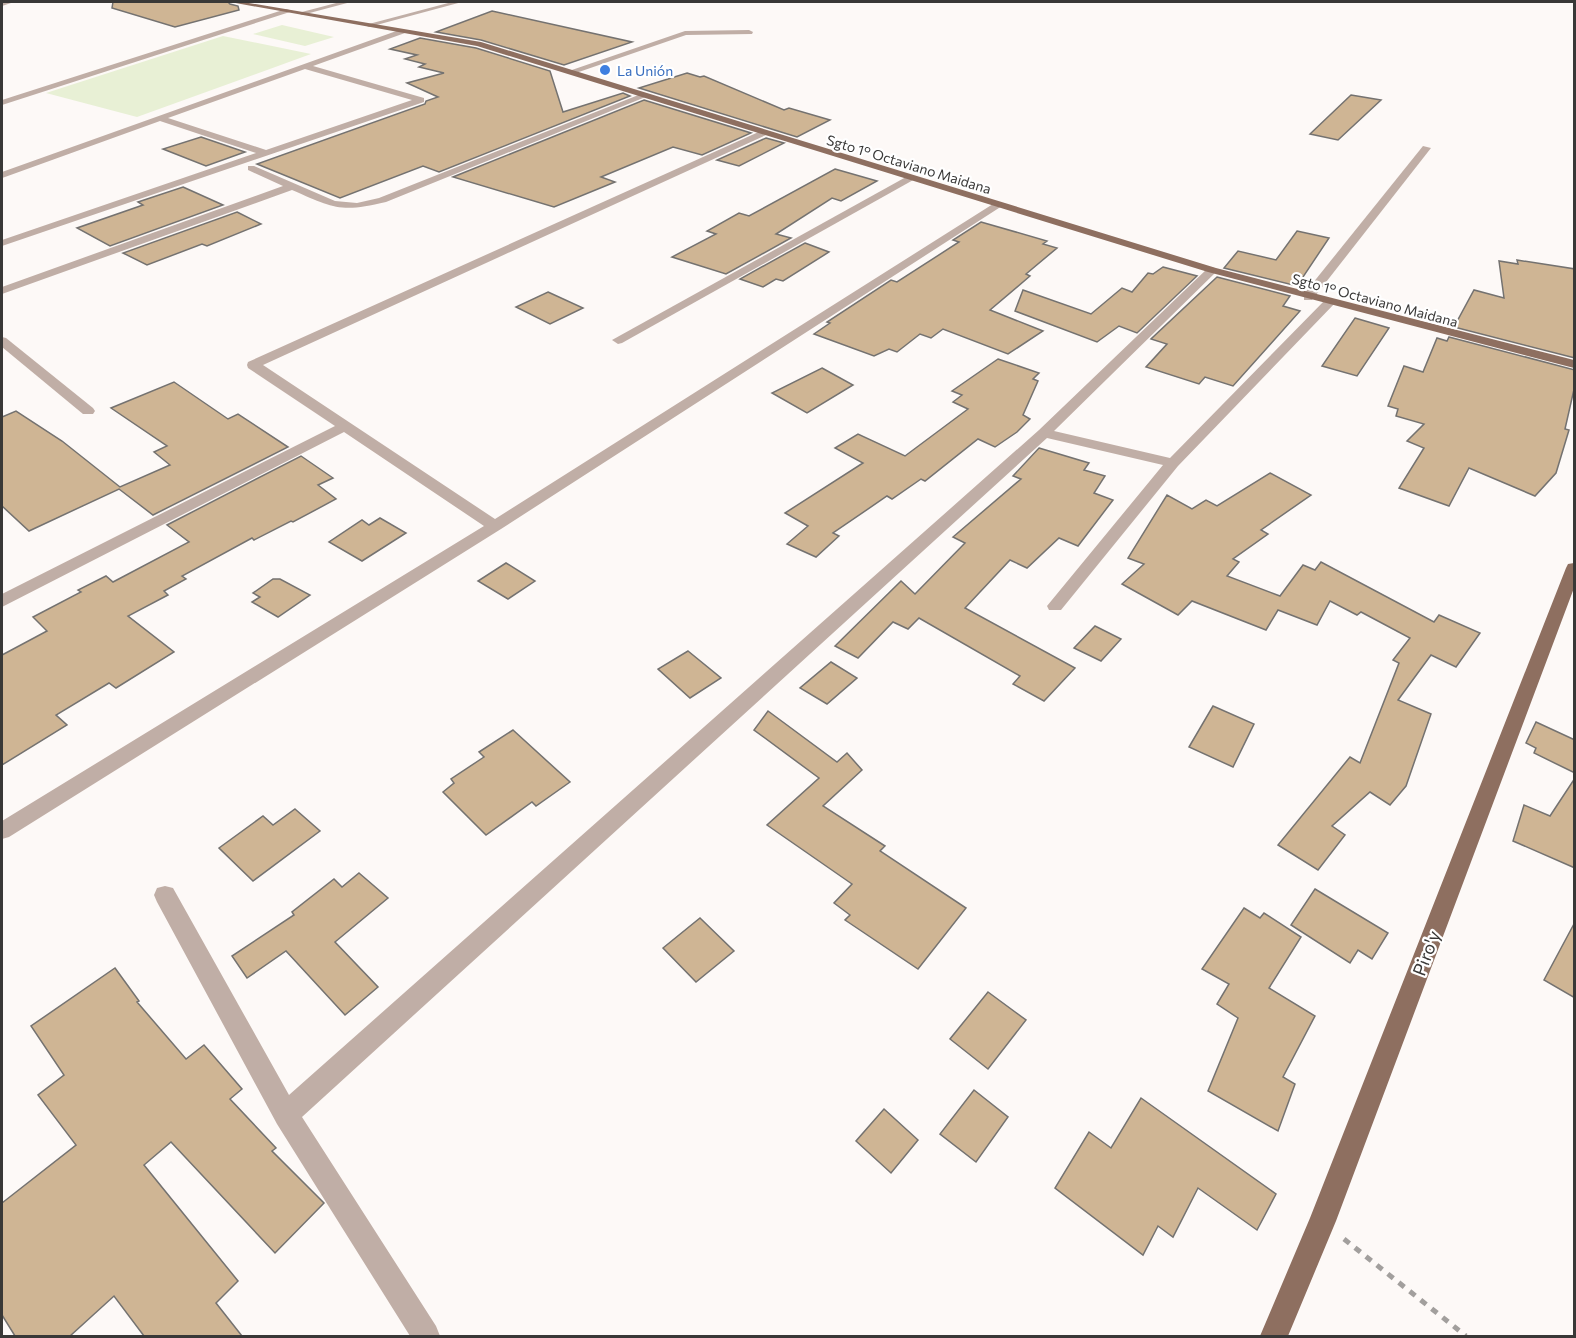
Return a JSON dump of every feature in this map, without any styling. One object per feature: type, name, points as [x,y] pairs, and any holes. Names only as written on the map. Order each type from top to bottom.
[{"type":"main road","name":"Sgto 1° Octaviano Maidana","points":[[234,2],[478,44],[997,206],[1212,270],[1308,297],[1575,364]]},
{"type":"main road","name":"Piro'y","points":[[1274,1336],[1322,1221],[1575,568]]},
{"type":"street","points":[[2,4],[9,2]]},
{"type":"street","points":[[302,13],[347,2]]},
{"type":"street","points":[[369,25],[458,2]]},
{"type":"street","points":[[2,103],[289,11]]},
{"type":"street","points":[[2,175],[402,31]]},
{"type":"street","points":[[570,72],[677,35],[749,32]]},
{"type":"street","points":[[2,243],[421,100],[304,66]]},
{"type":"street","points":[[251,168],[333,204],[357,206],[382,200],[644,96]]},
{"type":"street","points":[[159,118],[266,153]]},
{"type":"street","points":[[495,526],[253,365],[763,133]]},
{"type":"street","points":[[1308,297],[1426,148]]},
{"type":"street","points":[[618,340],[910,179]]},
{"type":"street","points":[[2,291],[292,186]]},
{"type":"street","points":[[2,831],[495,526],[997,206]]},
{"type":"street","points":[[286,1115],[1044,433],[1212,270]]},
{"type":"street","points":[[1055,606],[1173,463],[1330,302]]},
{"type":"street","points":[[2,341],[88,411]]},
{"type":"street","points":[[2,601],[345,426]]},
{"type":"street","points":[[1044,433],[1173,463]]},
{"type":"street","points":[[165,895],[286,1115],[426,1336]]},
{"type":"path","points":[[1322,1221],[1466,1336]]},
{"type":"green space","points":[[282,25],[334,37],[305,46],[253,34]]},
{"type":"green space","points":[[223,36],[311,54],[137,117],[46,93]]},
{"type":"building","points":[[113,2],[228,2],[238,6],[239,10],[175,27],[112,8]]},
{"type":"building","points":[[492,11],[632,42],[564,65],[481,40],[436,32]]},
{"type":"building","points":[[420,38],[476,48],[550,71],[563,112],[623,93],[630,96],[439,172],[423,166],[340,198],[257,164],[425,104],[426,101],[438,97],[407,83],[444,73],[419,67],[425,64],[405,59],[417,55],[390,49]]},
{"type":"building","points":[[687,73],[704,76],[784,110],[789,108],[830,120],[797,137],[639,88]]},
{"type":"building","points":[[1351,95],[1381,100],[1338,140],[1310,134]]},
{"type":"building","points":[[644,100],[751,133],[702,155],[673,147],[601,177],[615,182],[554,207],[453,177]]},
{"type":"building","points":[[201,137],[245,152],[206,166],[163,149]]},
{"type":"building","points":[[766,138],[784,143],[739,166],[717,160]]},
{"type":"building","points":[[835,169],[877,181],[841,201],[832,198],[776,234],[791,238],[726,274],[672,257],[716,234],[707,231],[739,213],[749,216]]},
{"type":"building","points":[[183,187],[223,205],[110,246],[77,228],[143,205],[138,202]]},
{"type":"building","points":[[237,212],[261,224],[207,246],[202,244],[147,265],[123,253]]},
{"type":"building","points":[[981,222],[1047,241],[1043,244],[1057,248],[1026,274],[1030,276],[990,310],[1043,331],[1008,354],[943,329],[931,338],[920,334],[897,352],[889,349],[874,356],[814,334],[830,323],[827,322],[891,280],[897,282],[959,242],[953,240]]},
{"type":"building","points":[[1297,231],[1329,238],[1297,286],[1224,268],[1238,251],[1276,260]]},
{"type":"building","points":[[805,243],[829,252],[783,281],[776,279],[763,287],[740,279]]},
{"type":"building","points":[[1517,260],[1575,269],[1575,358],[1454,327],[1474,290],[1504,298],[1499,261],[1518,264]]},
{"type":"building","points":[[1163,267],[1197,276],[1137,333],[1119,326],[1097,342],[1015,311],[1023,290],[1091,314],[1122,288],[1132,292],[1148,273],[1153,274]]},
{"type":"building","points":[[1217,277],[1290,296],[1283,306],[1300,311],[1233,386],[1205,377],[1199,384],[1146,367],[1167,344],[1151,339]]},
{"type":"building","points":[[548,292],[583,308],[550,324],[516,307]]},
{"type":"building","points":[[1355,318],[1389,328],[1357,376],[1322,366]]},
{"type":"building","points":[[1449,337],[1575,370],[1575,385],[1565,429],[1569,430],[1556,473],[1535,496],[1469,468],[1449,506],[1399,488],[1424,448],[1407,441],[1424,424],[1396,416],[1398,409],[1388,406],[1404,366],[1423,372],[1437,338],[1447,341]]},
{"type":"building","points":[[998,359],[1039,373],[1033,379],[1038,381],[1023,415],[1030,419],[1017,432],[995,447],[978,439],[925,481],[921,479],[892,499],[887,496],[833,533],[839,536],[816,557],[787,544],[808,526],[785,513],[863,463],[835,448],[858,434],[905,456],[968,409],[953,402],[962,395],[952,391]]},
{"type":"building","points":[[822,368],[853,385],[807,413],[772,393]]},
{"type":"building","points":[[174,382],[228,419],[238,414],[288,447],[153,515],[119,489],[29,531],[2,506],[2,417],[16,411],[62,441],[120,487],[170,465],[154,452],[167,446],[111,408]]},
{"type":"building","points":[[1039,448],[1089,463],[1084,470],[1105,476],[1094,493],[1113,500],[1078,546],[1059,538],[1027,568],[1010,560],[965,608],[1075,668],[1044,701],[1013,684],[1020,676],[919,618],[908,629],[893,622],[858,658],[835,646],[901,581],[915,594],[965,543],[953,537],[1021,479],[1013,476]]},
{"type":"building","points":[[301,456],[333,478],[318,485],[336,499],[293,522],[254,540],[252,538],[182,576],[186,579],[164,591],[168,595],[128,616],[174,652],[116,688],[109,683],[56,715],[67,725],[2,765],[2,655],[47,631],[33,617],[106,576],[113,582],[189,542],[167,525]]},
{"type":"building","points":[[1270,473],[1311,495],[1261,530],[1268,534],[1233,559],[1239,562],[1227,576],[1280,596],[1303,565],[1315,570],[1321,562],[1434,622],[1439,615],[1480,633],[1456,667],[1431,655],[1398,700],[1431,714],[1406,786],[1390,805],[1370,792],[1332,826],[1345,835],[1318,870],[1278,845],[1350,757],[1360,763],[1399,663],[1393,660],[1410,638],[1361,612],[1357,615],[1330,601],[1317,625],[1278,610],[1266,630],[1192,601],[1178,615],[1122,584],[1144,564],[1128,558],[1167,495],[1192,509],[1206,500],[1217,506]]},
{"type":"building","points":[[380,518],[406,533],[362,561],[329,542],[362,520],[369,525]]},
{"type":"building","points":[[506,563],[535,581],[508,599],[478,581]]},
{"type":"building","points":[[273,579],[280,579],[310,595],[278,617],[252,602],[260,597],[253,593]]},
{"type":"building","points":[[1095,626],[1121,639],[1101,661],[1074,648]]},
{"type":"building","points":[[688,651],[721,678],[690,698],[658,669]]},
{"type":"building","points":[[831,662],[857,678],[827,704],[800,688]]},
{"type":"building","points":[[1213,706],[1254,724],[1233,767],[1189,747]]},
{"type":"building","points":[[768,711],[837,762],[847,753],[862,770],[823,806],[885,846],[880,851],[966,908],[918,969],[845,920],[850,915],[834,903],[852,884],[767,825],[819,778],[754,730]]},
{"type":"building","points":[[1536,722],[1575,740],[1575,773],[1534,753],[1536,748],[1526,743]]},
{"type":"building","points":[[513,730],[570,782],[536,806],[532,802],[486,835],[443,792],[454,783],[451,779],[484,757],[479,752]]},
{"type":"building","points":[[1575,778],[1575,868],[1513,841],[1524,805],[1550,816]]},
{"type":"building","points":[[295,809],[320,831],[253,881],[219,848],[263,816],[273,825]]},
{"type":"building","points":[[359,873],[388,898],[335,942],[378,987],[345,1015],[286,951],[247,978],[232,956],[294,915],[292,912],[334,879],[342,887]]},
{"type":"building","points":[[1315,889],[1388,933],[1372,959],[1358,950],[1350,963],[1291,925]]},
{"type":"building","points":[[1244,908],[1260,918],[1264,913],[1301,937],[1269,988],[1315,1016],[1283,1077],[1295,1084],[1278,1131],[1208,1091],[1238,1018],[1217,1004],[1229,984],[1202,969]]},
{"type":"building","points":[[700,918],[734,951],[696,982],[663,948]]},
{"type":"building","points":[[1575,922],[1575,998],[1544,980]]},
{"type":"building","points":[[115,968],[139,1001],[137,1002],[186,1059],[204,1045],[242,1089],[230,1099],[276,1148],[272,1151],[324,1203],[275,1253],[171,1142],[144,1165],[238,1281],[216,1303],[242,1336],[144,1336],[114,1296],[70,1336],[15,1336],[2,1315],[2,1203],[76,1145],[38,1095],[64,1075],[31,1026]]},
{"type":"building","points":[[988,992],[1026,1020],[988,1069],[950,1039]]},
{"type":"building","points":[[974,1090],[1008,1117],[976,1162],[940,1134]]},
{"type":"building","points":[[1141,1098],[1276,1194],[1257,1230],[1198,1188],[1173,1237],[1158,1226],[1143,1255],[1055,1188],[1089,1132],[1111,1148]]},
{"type":"building","points":[[884,1109],[918,1140],[891,1173],[856,1141]]},
{"type":"place","name":"La Unión","points":[[605,70]]}]
